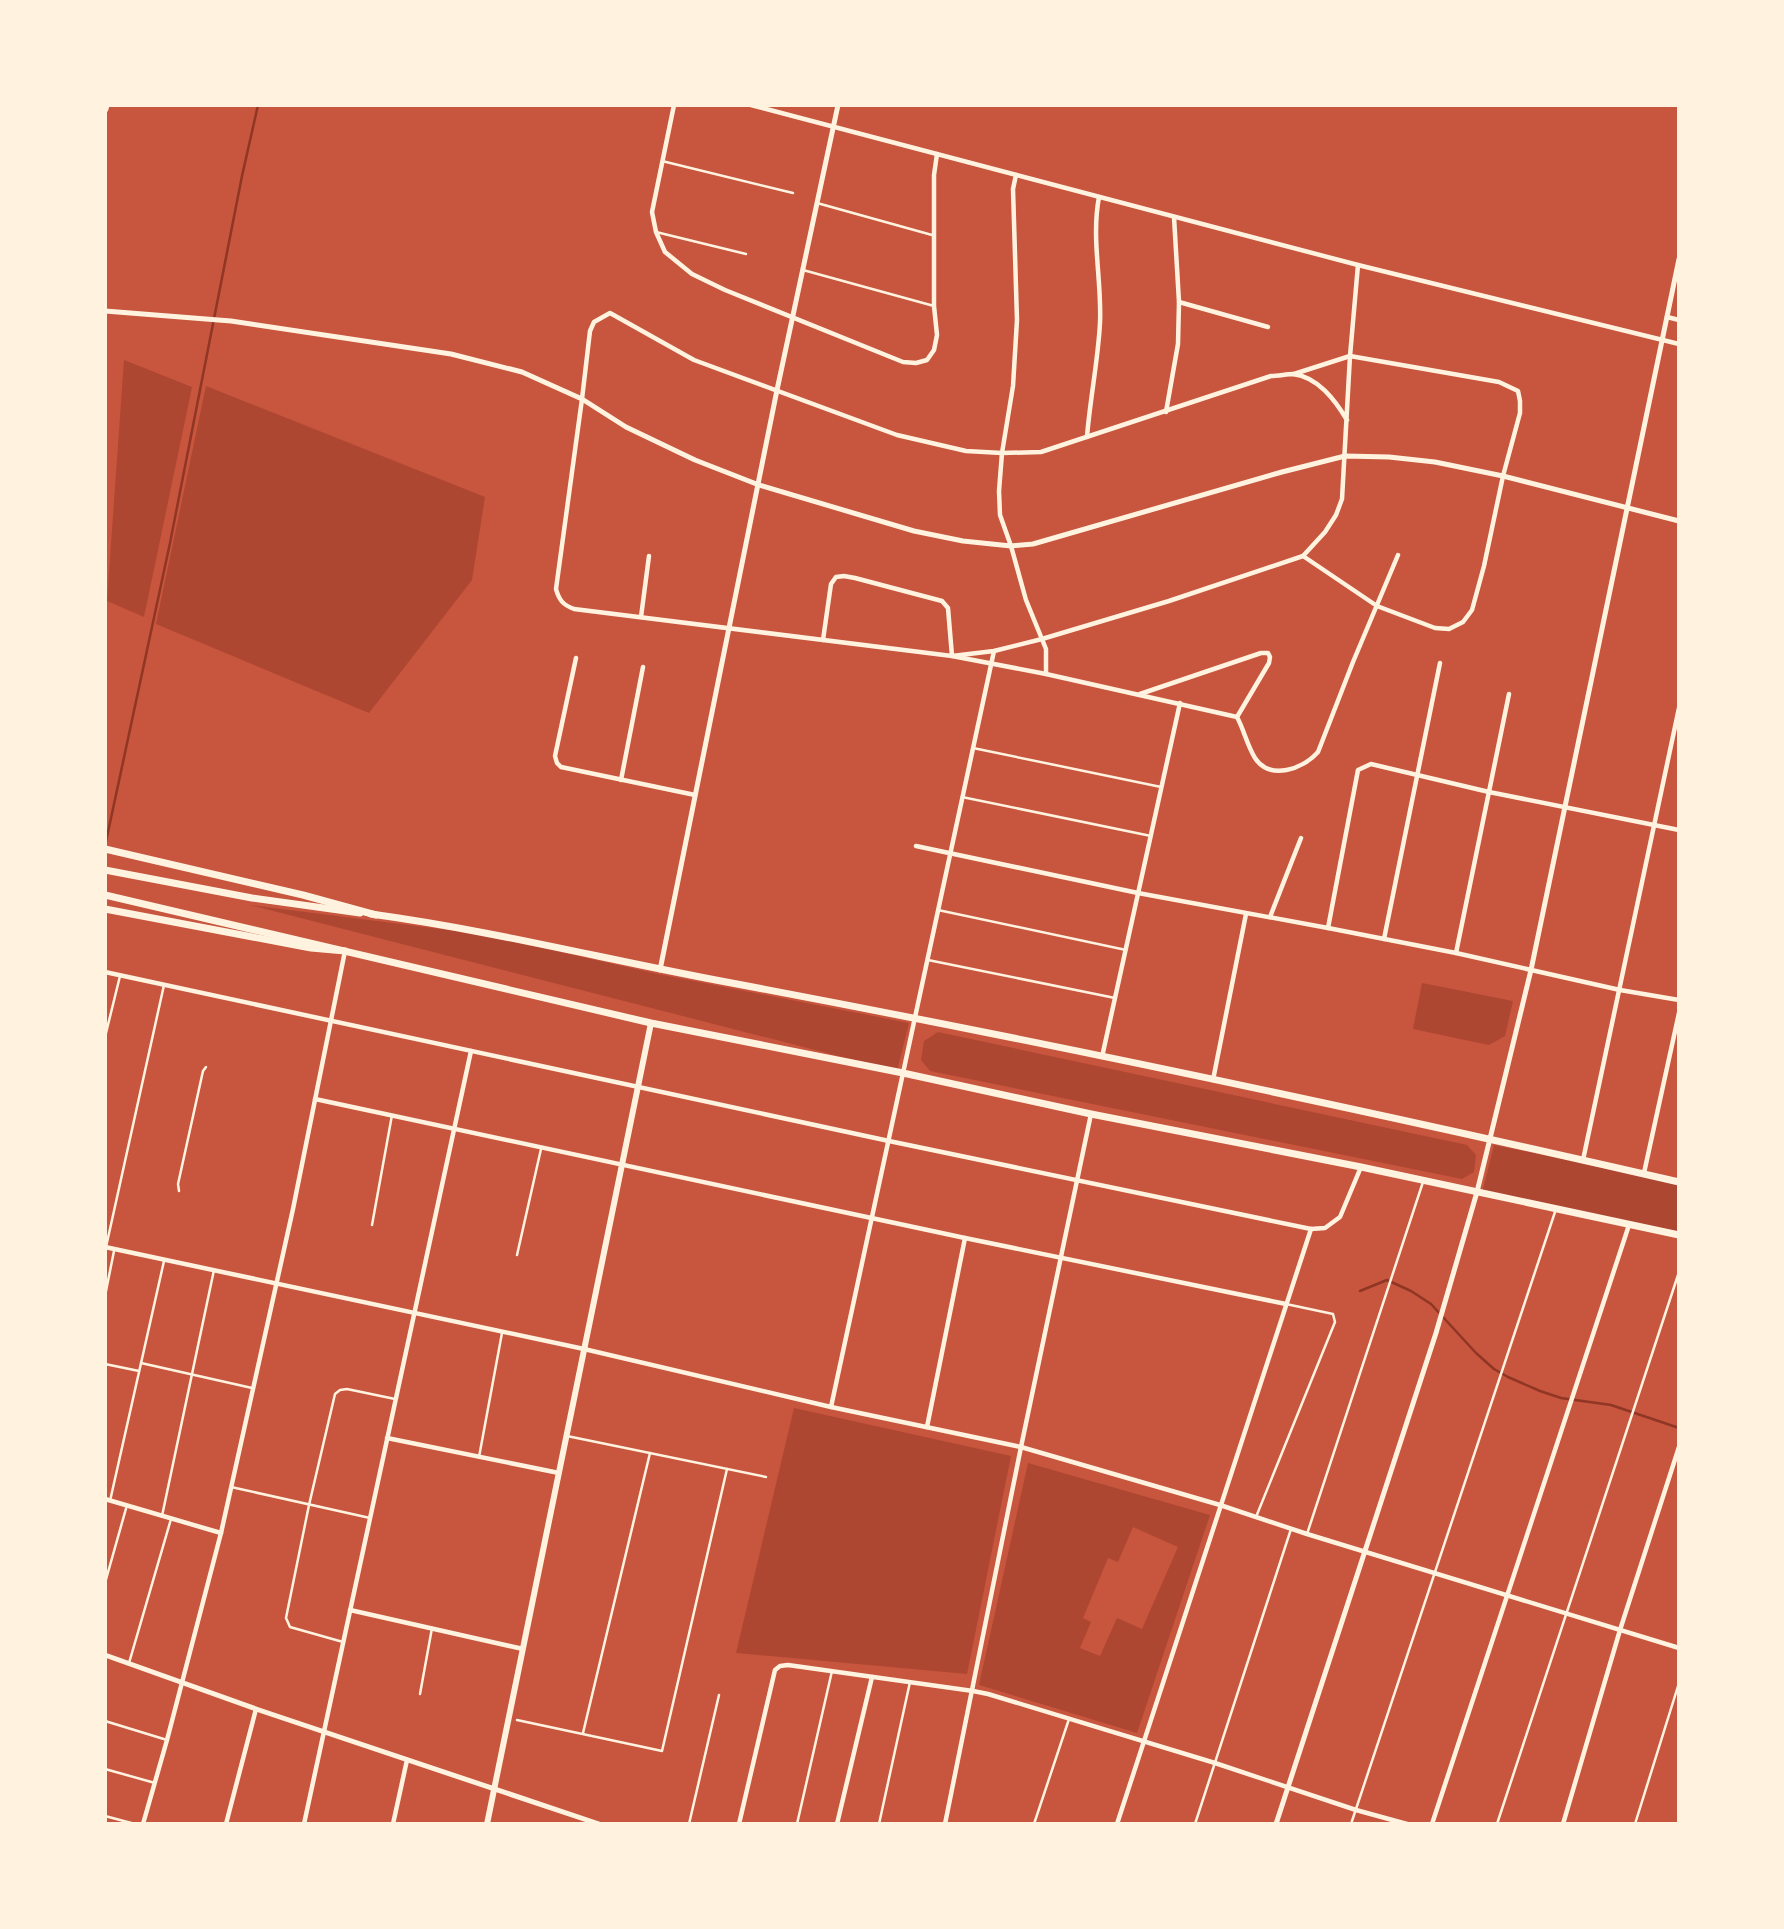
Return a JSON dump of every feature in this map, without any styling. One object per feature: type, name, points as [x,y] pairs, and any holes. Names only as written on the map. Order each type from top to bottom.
[{"type":"main road","points":[[105,849],[303,895],[376,915]]},
{"type":"main road","points":[[105,870],[252,898],[467,929],[1213,1080],[1679,1182]]},
{"type":"main road","points":[[105,895],[651,1023],[1361,1167],[1679,1235]]},
{"type":"main road","points":[[105,909],[311,948],[345,951]]},
{"type":"main road","points":[[487,1824],[651,1023]]},
{"type":"street","points":[[674,105],[652,212],[656,232],[666,252],[692,274],[793,319],[903,362],[927,360],[934,350],[937,335],[934,306],[934,175],[937,154]]},
{"type":"street","points":[[751,105],[1358,265],[1679,344]]},
{"type":"street","points":[[660,970],[777,390],[838,105]]},
{"type":"street","points":[[1016,175],[1013,188],[1017,320],[1013,386],[1002,453],[1000,515],[1012,546],[1026,600],[1046,649],[1046,674]]},
{"type":"street","points":[[1087,437],[1100,322],[1096,212],[1099,197]]},
{"type":"street","points":[[1166,412],[1178,344],[1179,302],[1174,217]]},
{"type":"street","points":[[1276,1824],[1436,1333],[1477,1192],[1531,970],[1679,259]]},
{"type":"street","points":[[952,656],[994,651],[1042,639],[1169,601],[1303,555],[1325,532],[1342,499],[1358,265]]},
{"type":"street","points":[[1179,302],[1268,327]]},
{"type":"street","points":[[105,311],[231,321],[451,355],[522,372],[582,399],[626,427],[695,460],[759,485],[914,531],[962,541],[1012,546],[1033,544],[1345,456],[1435,462],[1503,476],[1679,521]]},
{"type":"street","points":[[1237,717],[952,656],[575,609],[565,605],[559,599],[556,589],[557,577],[590,331],[594,322],[610,313],[694,360],[897,435],[966,451],[1041,452],[1271,376],[1294,374],[1350,356],[1499,382],[1518,391],[1520,413],[1503,476],[1484,566],[1472,610],[1463,622],[1449,629],[1435,628],[1377,606],[1303,555]]},
{"type":"street","points":[[1667,317],[1679,320]]},
{"type":"street","points":[[1294,374],[1315,383],[1326,392],[1346,420]]},
{"type":"street","points":[[1237,717],[1257,761],[1282,771],[1296,769],[1310,762],[1318,752],[1398,555]]},
{"type":"street","points":[[641,617],[649,556]]},
{"type":"street","points":[[823,640],[831,584],[836,577],[844,576],[942,601],[948,608],[952,656]]},
{"type":"street","points":[[831,1407],[994,651]]},
{"type":"street","points":[[1138,694],[1261,653],[1270,654],[1269,663],[1237,717]]},
{"type":"street","points":[[576,658],[555,756],[557,763],[561,767],[695,794]]},
{"type":"street","points":[[1384,939],[1440,663]]},
{"type":"street","points":[[621,779],[643,667]]},
{"type":"street","points":[[1456,953],[1509,694]]},
{"type":"street","points":[[1102,1057],[1180,703]]},
{"type":"street","points":[[1583,1160],[1679,708]]},
{"type":"street","points":[[1328,928],[1358,770],[1371,764],[1489,792],[1679,830]]},
{"type":"street","points":[[1270,917],[1301,838]]},
{"type":"street","points":[[916,846],[1138,893],[1456,953],[1620,990],[1679,1000]]},
{"type":"street","points":[[1213,1080],[1246,914]]},
{"type":"street","points":[[143,1824],[221,1533],[345,951]]},
{"type":"street","points":[[105,972],[889,1141],[1311,1228],[1325,1228],[1340,1217],[1361,1167]]},
{"type":"street","points":[[1644,1174],[1679,1013]]},
{"type":"street","points":[[304,1824],[471,1051]]},
{"type":"street","points":[[315,1099],[1286,1304]]},
{"type":"street","points":[[945,1824],[1091,1114]]},
{"type":"street","points":[[1432,1824],[1629,1225]]},
{"type":"street","points":[[1117,1824],[1311,1228]]},
{"type":"street","points":[[927,1427],[965,1238]]},
{"type":"street","points":[[105,1247],[503,1331],[831,1407],[1021,1447],[1220,1505],[1679,1648]]},
{"type":"street","points":[[387,1438],[559,1473]]},
{"type":"street","points":[[1563,1824],[1620,1630],[1679,1447]]},
{"type":"street","points":[[107,1500],[221,1533]]},
{"type":"street","points":[[350,1610],[523,1649]]},
{"type":"street","points":[[105,1655],[256,1709],[599,1824]]},
{"type":"street","points":[[739,1824],[775,1670],[788,1665],[973,1690],[1407,1824]]},
{"type":"street","points":[[837,1824],[872,1677]]},
{"type":"street","points":[[226,1824],[256,1709]]},
{"type":"street","points":[[393,1824],[407,1759]]},
{"type":"lane","points":[[662,161],[793,193]]},
{"type":"lane","points":[[817,203],[934,236]]},
{"type":"lane","points":[[656,232],[746,254]]},
{"type":"lane","points":[[803,270],[934,306]]},
{"type":"lane","points":[[973,748],[1161,787]]},
{"type":"lane","points":[[962,797],[1151,836]]},
{"type":"lane","points":[[938,910],[1126,950]]},
{"type":"lane","points":[[928,960],[1115,998]]},
{"type":"lane","points":[[105,1037],[120,975]]},
{"type":"lane","points":[[105,1247],[164,985]]},
{"type":"lane","points":[[179,1191],[177,1184],[206,1067]]},
{"type":"lane","points":[[372,1225],[393,1115]]},
{"type":"lane","points":[[517,1255],[541,1147]]},
{"type":"lane","points":[[1307,1534],[1424,1180]]},
{"type":"lane","points":[[1351,1824],[1556,1209]]},
{"type":"lane","points":[[105,1296],[114,1249]]},
{"type":"lane","points":[[107,1500],[164,1259]]},
{"type":"lane","points":[[162,1516],[214,1270]]},
{"type":"lane","points":[[1497,1824],[1679,1272]]},
{"type":"lane","points":[[1256,1517],[1335,1322],[1333,1314],[1286,1304]]},
{"type":"lane","points":[[479,1457],[503,1331]]},
{"type":"lane","points":[[141,1363],[252,1388]]},
{"type":"lane","points":[[105,1364],[138,1371]]},
{"type":"lane","points":[[343,1642],[287,1624],[309,1504],[335,1394],[347,1389],[396,1399]]},
{"type":"lane","points":[[566,1436],[766,1477]]},
{"type":"lane","points":[[583,1733],[650,1453]]},
{"type":"lane","points":[[517,1720],[662,1751],[727,1469]]},
{"type":"lane","points":[[231,1487],[370,1518]]},
{"type":"lane","points":[[105,1583],[127,1506]]},
{"type":"lane","points":[[129,1663],[171,1518]]},
{"type":"lane","points":[[1195,1824],[1292,1529]]},
{"type":"lane","points":[[420,1694],[432,1629]]},
{"type":"lane","points":[[797,1824],[832,1671]]},
{"type":"lane","points":[[879,1824],[910,1682]]},
{"type":"lane","points":[[1635,1824],[1679,1683]]},
{"type":"lane","points":[[689,1824],[719,1695]]},
{"type":"lane","points":[[1034,1824],[1069,1718]]},
{"type":"lane","points":[[105,1721],[167,1740]]},
{"type":"lane","points":[[105,1769],[155,1783]]},
{"type":"lane","points":[[105,1815],[135,1824]]},
{"type":"shaded area","points":[[124,360],[192,387],[144,617],[107,601]]},
{"type":"shaded area","points":[[206,386],[485,497],[472,580],[369,713],[156,624]]},
{"type":"shaded area","points":[[250,905],[480,934],[658,974],[909,1023],[897,1071]]},
{"type":"shaded area","points":[[1422,983],[1513,1001],[1505,1036],[1489,1045],[1413,1029]]},
{"type":"shaded area","points":[[938,1032],[1467,1145],[1476,1155],[1474,1172],[1462,1179],[930,1071],[921,1060],[924,1041]]},
{"type":"shaded area","points":[[1494,1145],[1679,1182],[1679,1235],[1482,1193]]},
{"type":"shaded area","points":[[794,1408],[1011,1456],[967,1674],[736,1653]]},
{"type":"shaded area","points":[[1028,1463],[1210,1515],[1137,1733],[979,1685]],"holes":[[[1133,1527],[1178,1547],[1142,1629],[1117,1618],[1100,1656],[1080,1648],[1091,1622],[1083,1618],[1108,1558],[1118,1562]]]},
{"type":"waterway","points":[[105,846],[170,543],[258,105]]},
{"type":"waterway","points":[[1360,1291],[1387,1280],[1411,1291],[1431,1304],[1494,1369],[1540,1391],[1561,1398],[1611,1405],[1679,1428]]}]
